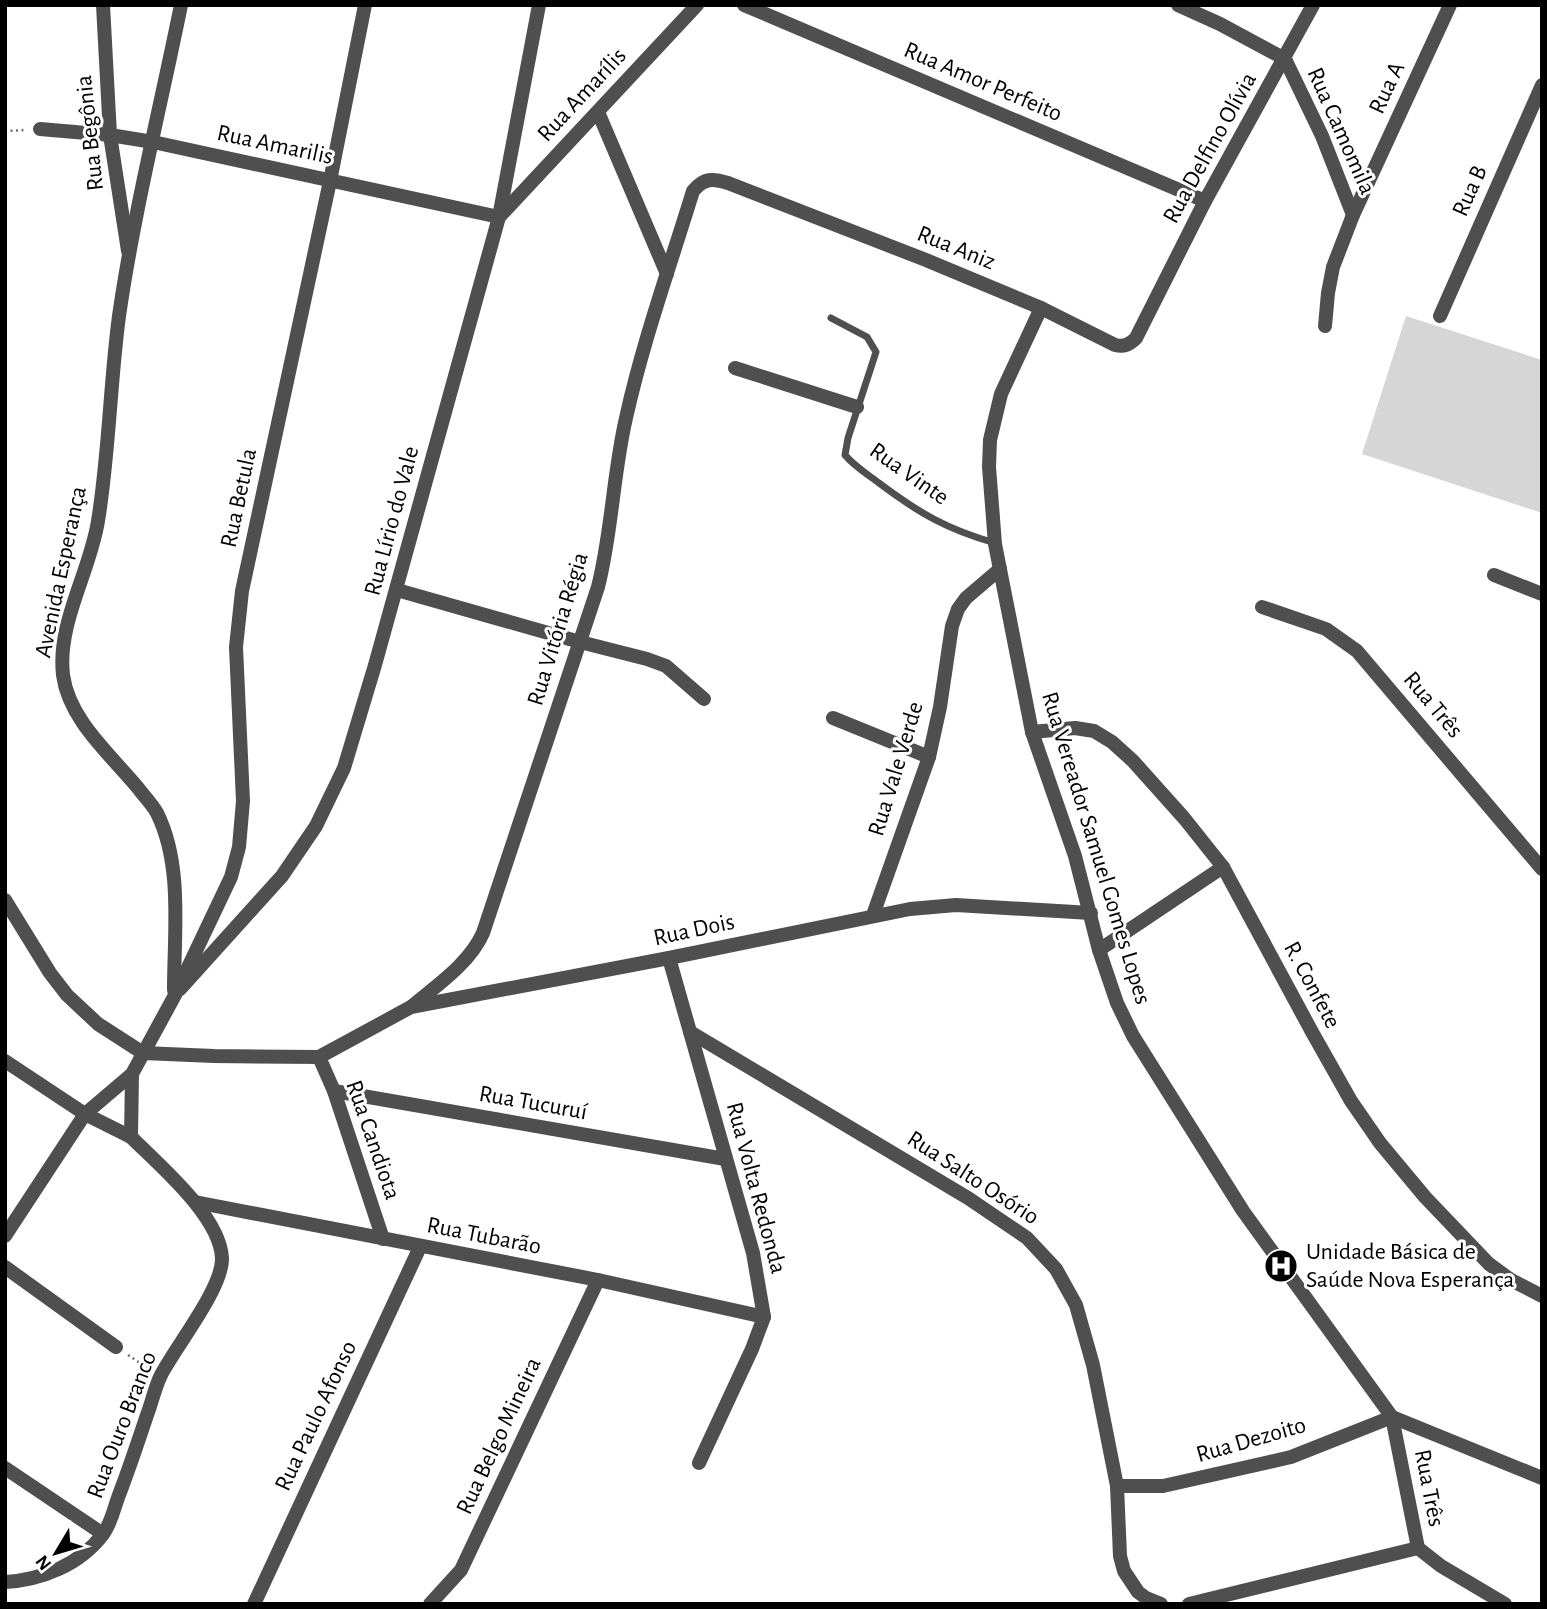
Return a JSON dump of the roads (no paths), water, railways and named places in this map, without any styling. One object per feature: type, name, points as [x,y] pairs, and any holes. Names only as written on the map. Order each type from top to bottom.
[{"type":"street","name":"Rua Begônia","points":[[103,5],[110,135],[129,256]]},
{"type":"street","name":"Avenida Esperança","points":[[174,995],[173,867],[167,839],[156,811],[74,709],[63,673],[71,613],[92,552],[98,521],[112,370],[129,256],[181,5]]},
{"type":"street","name":"Rua Betula","points":[[174,995],[220,903],[239,847],[243,823],[243,781],[237,696],[238,616],[365,5]]},
{"type":"street","name":"Rua Lírio do Vale","points":[[174,995],[282,876],[322,815],[354,740],[499,217],[539,5]]},
{"type":"street","name":"Rua Amarílis","points":[[499,217],[597,111],[682,12],[697,5]]},
{"type":"street","name":"Rua Amor Perfeito","points":[[744,5],[1205,201]]},
{"type":"street","name":"Rua Camomila","points":[[1178,5],[1220,24],[1284,60],[1322,136],[1353,215]]},
{"type":"street","name":"Rua Delfino Olívia","points":[[1149,314],[1205,201],[1313,5]]},
{"type":"street","name":"Rua A","points":[[1325,326],[1333,267],[1353,215],[1450,5]]},
{"type":"street","name":"Rua B","points":[[1440,316],[1542,85]]},
{"type":"street","points":[[597,111],[667,274]]},
{"type":"street","name":"Rua Amarilis","points":[[40,129],[153,142],[499,217]]},
{"type":"street","name":"Rua Vitória Régia","points":[[411,1007],[462,963],[478,944],[603,569],[626,416],[692,191],[701,181],[713,178],[728,183]]},
{"type":"street","name":"Rua Aniz","points":[[728,183],[1041,308],[1115,345],[1122,347],[1130,344],[1149,314]]},
{"type":"street","name":"Rua Vereador Samuel Gomes Lopes","points":[[1041,308],[1010,371],[994,416],[989,467],[995,544],[1032,732],[1067,833],[1099,950],[1117,1003],[1133,1036],[1243,1211],[1392,1417]]},
{"type":"street","points":[[735,368],[857,407]]},
{"type":"street","name":"Rua Vale Verde","points":[[873,915],[929,757],[940,707],[952,625],[958,609],[967,598],[1000,569]]},
{"type":"street","points":[[1494,575],[1542,594]]},
{"type":"street","points":[[397,590],[657,662],[677,674],[704,699]]},
{"type":"street","name":"Rua Três","points":[[1262,607],[1326,629],[1357,651],[1542,869]]},
{"type":"street","points":[[833,718],[929,757]]},
{"type":"street","name":"R. Confete","points":[[1032,732],[1075,728],[1094,731],[1112,742],[1133,761],[1223,867],[1311,1032],[1364,1122],[1412,1183],[1489,1264],[1511,1280],[1542,1296]]},
{"type":"street","points":[[1099,950],[1223,867]]},
{"type":"street","points":[[5,900],[50,973],[67,995],[98,1024],[143,1053],[318,1056]]},
{"type":"street","name":"Rua Dois","points":[[318,1056],[411,1007],[669,958],[873,915],[956,905],[1091,913]]},
{"type":"street","name":"Rua Volta Redonda","points":[[669,958],[753,1252],[764,1317]]},
{"type":"street","points":[[5,1236],[85,1114],[132,1074],[174,995]]},
{"type":"street","name":"Rua Salto Osório","points":[[690,1032],[968,1198],[1027,1238],[1042,1252],[1067,1285],[1082,1323],[1117,1486],[1120,1556],[1124,1571],[1138,1592],[1160,1604]]},
{"type":"street","name":"Rua Candiota","points":[[318,1056],[334,1091],[383,1239]]},
{"type":"street","name":"Rua Ouro Branco","points":[[5,1061],[85,1114],[131,1137],[195,1202],[219,1244],[222,1259],[219,1273],[160,1376],[103,1534],[83,1552],[51,1573],[5,1582]]},
{"type":"street","points":[[131,1137],[132,1074]]},
{"type":"street","name":"Rua Tucuruí","points":[[334,1091],[725,1159]]},
{"type":"street","name":"Rua Tubarão","points":[[195,1202],[597,1280],[764,1317]]},
{"type":"street","name":"Rua Paulo Afonso","points":[[254,1604],[420,1247]]},
{"type":"street","points":[[5,1267],[116,1347]]},
{"type":"street","name":"Rua Belgo Mineira","points":[[430,1604],[461,1570],[597,1280]]},
{"type":"street","points":[[699,1463],[764,1317]]},
{"type":"street","points":[[1392,1417],[1542,1478]]},
{"type":"street","name":"Rua Três","points":[[1392,1417],[1418,1548],[1441,1566],[1505,1604]]},
{"type":"street","name":"Rua Dezoito","points":[[1117,1486],[1163,1486],[1291,1457],[1392,1417]]},
{"type":"street","points":[[5,1468],[103,1534]]},
{"type":"street","points":[[1189,1604],[1418,1548]]},
{"type":"lane","name":"Rua Vinte","points":[[831,318],[861,333],[875,347],[876,355],[845,450],[848,458],[926,516],[947,527],[995,544]]},
{"type":"place","name":"Unidade Básica de Saúde Nova Esperança","points":[[1281,1266]]}]
